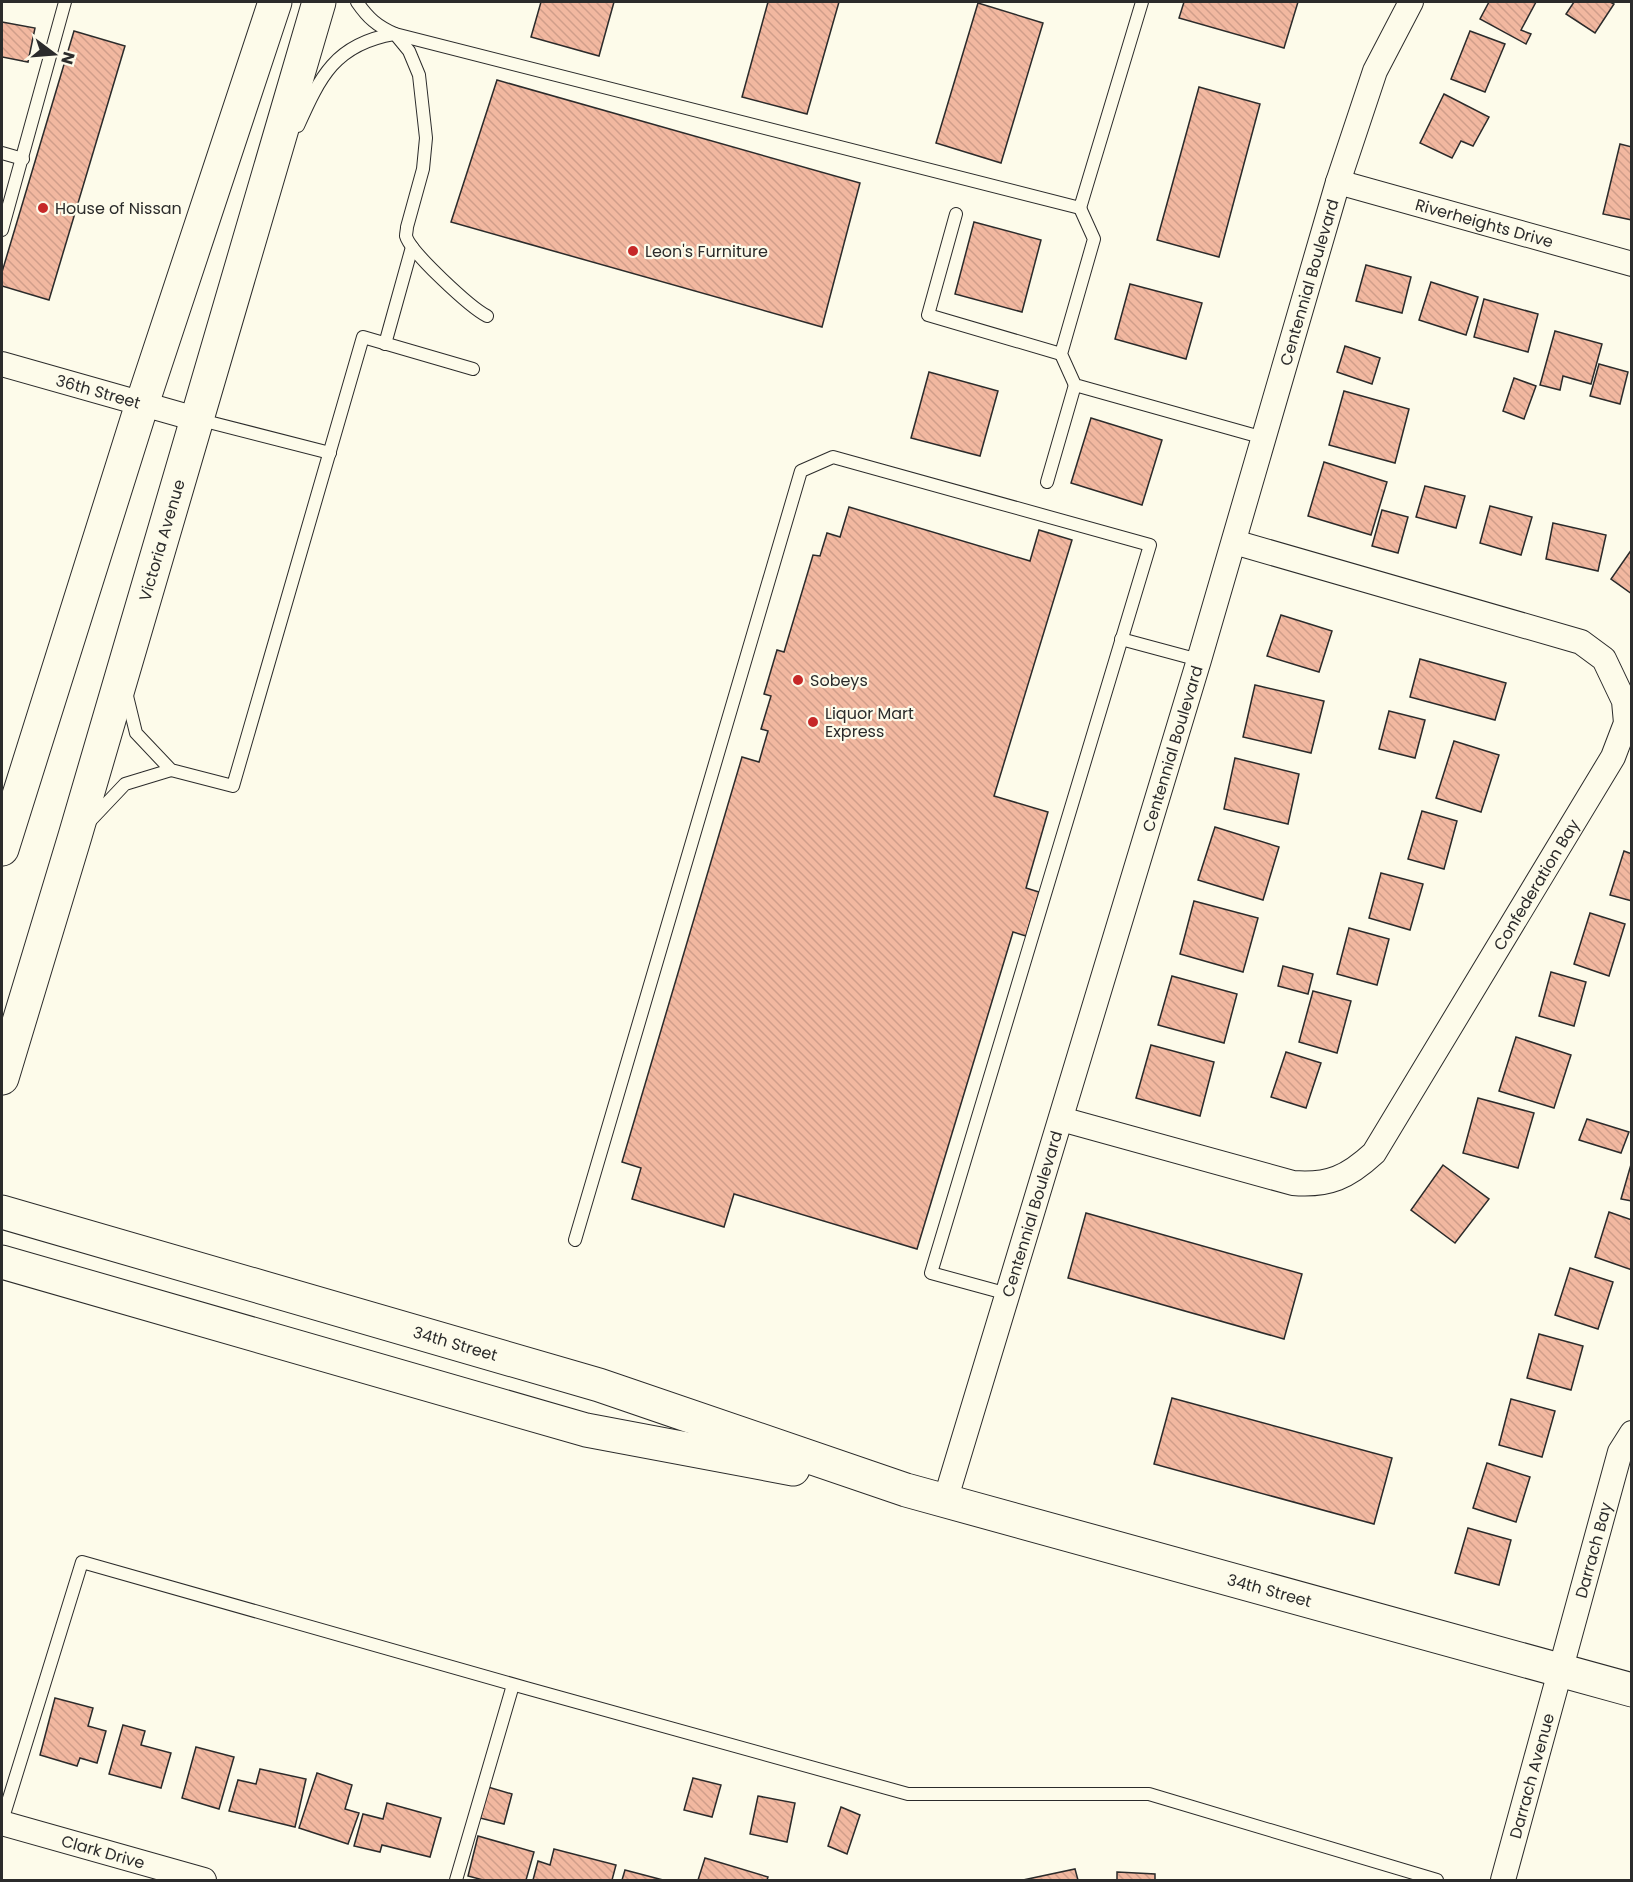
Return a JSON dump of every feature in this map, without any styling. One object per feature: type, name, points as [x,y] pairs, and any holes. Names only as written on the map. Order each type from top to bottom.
[{"type":"street","points":[[2,849],[142,404],[275,2]]},
{"type":"street","name":"Victoria Avenue","points":[[2,1078],[319,2]]},
{"type":"street","name":"Centennial Boulevard","points":[[945,1501],[1199,660],[1338,182],[1375,71],[1411,2]]},
{"type":"street","name":"Riverheights Drive","points":[[1338,182],[1632,264]]},
{"type":"street","name":"36th Street","points":[[2,364],[196,419]]},
{"type":"street","name":"Confederation Bay","points":[[1061,1119],[1293,1183],[1314,1185],[1333,1181],[1356,1169],[1374,1153],[1381,1143],[1613,757],[1626,723],[1624,701],[1604,659],[1581,642],[1234,542]]},
{"type":"street","points":[[2,876],[15,808]]},
{"type":"street","name":"34th Street","points":[[2,1212],[599,1385],[906,1490],[1632,1690]]},
{"type":"street","name":"34th Street","points":[[2,1262],[586,1430],[906,1490]]},
{"type":"street","points":[[527,1413],[540,1368]]},
{"type":"street","name":"Darrach Bay","points":[[1561,1671],[1620,1452],[1632,1433]]},
{"type":"street","name":"Darrach Avenue","points":[[1503,1881],[1561,1671]]},
{"type":"street","name":"Clark Drive","points":[[2,1822],[204,1881]]},
{"type":"lane","points":[[2,230],[65,2]]},
{"type":"lane","points":[[357,2],[373,22],[395,34],[1080,208]]},
{"type":"lane","points":[[1047,482],[1075,385],[1061,354],[1094,239],[1080,208],[1142,2]]},
{"type":"lane","points":[[253,227],[311,98],[333,63],[349,49],[374,37],[395,34]]},
{"type":"lane","points":[[395,34],[409,51],[419,75],[426,138],[423,169],[406,236],[412,247],[465,300],[487,316]]},
{"type":"lane","points":[[2,153],[23,159]]},
{"type":"lane","points":[[956,214],[928,315],[1061,354]]},
{"type":"lane","points":[[385,344],[412,247]]},
{"type":"lane","points":[[75,836],[125,784],[171,770],[232,786],[363,338],[473,369]]},
{"type":"lane","points":[[1075,385],[1264,438]]},
{"type":"lane","points":[[196,419],[330,453]]},
{"type":"lane","points":[[575,1240],[801,471],[834,457],[1150,546],[931,1273],[1008,1294]]},
{"type":"lane","points":[[1122,639],[1199,660]]},
{"type":"lane","points":[[122,676],[136,733],[171,770]]},
{"type":"lane","points":[[2,1822],[82,1562],[513,1685],[908,1794],[1149,1794],[1437,1881]]},
{"type":"lane","points":[[456,1881],[513,1685]]},
{"type":"building","points":[[541,2],[614,2],[599,56],[531,37]]},
{"type":"building","points":[[768,2],[839,2],[807,114],[742,97]]},
{"type":"building","points":[[1184,2],[1298,2],[1284,48],[1179,18]]},
{"type":"building","points":[[1489,2],[1536,2],[1521,30],[1531,34],[1526,44],[1480,19]]},
{"type":"building","points":[[1574,2],[1614,4],[1595,33],[1566,14]]},
{"type":"building","points":[[978,3],[1043,23],[1001,163],[936,143]]},
{"type":"building","points":[[2,22],[35,28],[28,62],[2,57]]},
{"type":"building","points":[[74,31],[125,46],[49,300],[2,286],[2,272]]},
{"type":"building","points":[[1470,31],[1505,44],[1485,92],[1451,79]]},
{"type":"building","points":[[497,80],[860,183],[822,327],[451,222]]},
{"type":"building","points":[[1199,87],[1260,104],[1219,257],[1157,240]]},
{"type":"building","points":[[1444,94],[1489,117],[1473,146],[1461,141],[1452,158],[1420,143]]},
{"type":"building","points":[[1620,144],[1632,147],[1632,220],[1603,214]]},
{"type":"building","points":[[974,222],[1041,240],[1022,312],[955,294]]},
{"type":"building","points":[[1366,265],[1411,277],[1402,313],[1356,301]]},
{"type":"building","points":[[1431,282],[1478,297],[1466,335],[1419,320]]},
{"type":"building","points":[[1130,284],[1202,303],[1186,359],[1115,339]]},
{"type":"building","points":[[1484,299],[1538,314],[1528,352],[1474,337]]},
{"type":"building","points":[[1555,331],[1602,344],[1591,384],[1563,376],[1560,390],[1540,385]]},
{"type":"building","points":[[1345,346],[1380,358],[1372,384],[1337,372]]},
{"type":"building","points":[[1599,364],[1628,372],[1620,404],[1590,396]]},
{"type":"building","points":[[929,372],[998,391],[980,456],[911,438]]},
{"type":"building","points":[[1514,378],[1536,386],[1524,419],[1503,411]]},
{"type":"building","points":[[1344,391],[1409,409],[1395,463],[1329,445]]},
{"type":"building","points":[[1091,418],[1162,440],[1142,505],[1071,483]]},
{"type":"building","points":[[1324,462],[1387,482],[1371,535],[1308,516]]},
{"type":"building","points":[[1425,486],[1465,496],[1456,528],[1416,517]]},
{"type":"building","points":[[1490,506],[1532,517],[1521,555],[1480,543]]},
{"type":"building","points":[[849,507],[1030,561],[1039,530],[1072,540],[994,796],[1048,812],[1026,888],[1039,892],[1026,936],[1013,932],[917,1249],[734,1194],[724,1227],[632,1199],[641,1168],[622,1162],[742,757],[759,762],[768,731],[761,729],[771,696],[764,694],[777,650],[784,652],[813,555],[820,556],[827,533],[840,537]]},
{"type":"building","points":[[1382,510],[1408,517],[1398,553],[1372,546]]},
{"type":"building","points":[[1553,523],[1606,535],[1598,571],[1546,559]]},
{"type":"building","points":[[1632,549],[1632,594],[1611,579]]},
{"type":"building","points":[[1281,615],[1332,631],[1319,672],[1267,656]]},
{"type":"building","points":[[1420,659],[1506,683],[1495,720],[1410,697]]},
{"type":"building","points":[[1255,685],[1324,701],[1311,753],[1243,737]]},
{"type":"building","points":[[1389,711],[1425,720],[1415,758],[1379,749]]},
{"type":"building","points":[[1454,741],[1499,755],[1481,812],[1436,798]]},
{"type":"building","points":[[1235,758],[1299,774],[1288,824],[1224,809]]},
{"type":"building","points":[[1422,811],[1457,821],[1444,869],[1408,859]]},
{"type":"building","points":[[1215,827],[1279,847],[1263,900],[1198,880]]},
{"type":"building","points":[[1624,851],[1632,854],[1632,901],[1610,895]]},
{"type":"building","points":[[1381,873],[1423,884],[1410,930],[1369,918]]},
{"type":"building","points":[[1194,901],[1258,918],[1243,972],[1180,954]]},
{"type":"building","points":[[1590,913],[1625,924],[1609,976],[1574,964]]},
{"type":"building","points":[[1349,928],[1389,939],[1377,985],[1337,974]]},
{"type":"building","points":[[1283,966],[1313,974],[1308,994],[1278,986]]},
{"type":"building","points":[[1551,972],[1586,982],[1574,1026],[1539,1016]]},
{"type":"building","points":[[1172,976],[1237,994],[1224,1043],[1158,1025]]},
{"type":"building","points":[[1313,991],[1351,1001],[1337,1053],[1299,1042]]},
{"type":"building","points":[[1516,1037],[1571,1055],[1554,1108],[1499,1091]]},
{"type":"building","points":[[1151,1045],[1214,1062],[1200,1116],[1136,1098]]},
{"type":"building","points":[[1286,1052],[1321,1063],[1306,1108],[1271,1097]]},
{"type":"building","points":[[1478,1098],[1534,1113],[1518,1168],[1463,1153]]},
{"type":"building","points":[[1587,1119],[1629,1132],[1621,1153],[1579,1140]]},
{"type":"building","points":[[1632,1161],[1632,1201],[1621,1199]]},
{"type":"building","points":[[1443,1165],[1489,1199],[1455,1243],[1411,1210]]},
{"type":"building","points":[[1609,1212],[1632,1220],[1632,1270],[1595,1257]]},
{"type":"building","points":[[1086,1213],[1302,1274],[1284,1339],[1068,1278]]},
{"type":"building","points":[[1570,1268],[1613,1282],[1598,1329],[1555,1315]]},
{"type":"building","points":[[1539,1334],[1583,1346],[1571,1390],[1527,1378]]},
{"type":"building","points":[[1172,1398],[1392,1458],[1374,1524],[1154,1464]]},
{"type":"building","points":[[1511,1399],[1555,1411],[1542,1457],[1499,1445]]},
{"type":"building","points":[[1487,1463],[1530,1477],[1516,1522],[1473,1508]]},
{"type":"building","points":[[1468,1528],[1511,1540],[1499,1585],[1455,1573]]},
{"type":"building","points":[[55,1698],[93,1708],[88,1726],[106,1731],[97,1763],[80,1758],[77,1766],[40,1755]]},
{"type":"building","points":[[123,1725],[145,1731],[141,1745],[171,1753],[161,1788],[109,1774]]},
{"type":"building","points":[[196,1747],[234,1757],[219,1809],[182,1798]]},
{"type":"building","points":[[260,1769],[306,1779],[295,1827],[229,1811],[238,1780],[256,1784]]},
{"type":"building","points":[[317,1773],[352,1785],[345,1809],[359,1813],[348,1844],[299,1828]]},
{"type":"building","points":[[693,1778],[721,1785],[712,1817],[684,1810]]},
{"type":"building","points":[[488,1787],[512,1794],[504,1824],[480,1818]]},
{"type":"building","points":[[758,1796],[795,1803],[787,1842],[750,1834]]},
{"type":"building","points":[[387,1803],[441,1818],[430,1857],[382,1845],[380,1852],[354,1846],[363,1814],[383,1819]]},
{"type":"building","points":[[841,1807],[860,1815],[847,1854],[828,1846]]},
{"type":"building","points":[[478,1836],[534,1852],[526,1880],[483,1880],[468,1876]]},
{"type":"building","points":[[554,1849],[616,1865],[612,1880],[533,1880],[538,1861],[550,1865]]},
{"type":"building","points":[[705,1858],[768,1877],[767,1880],[698,1880]]},
{"type":"building","points":[[1075,1869],[1078,1880],[1023,1880]]},
{"type":"building","points":[[625,1870],[663,1880],[622,1880]]},
{"type":"building","points":[[1117,1872],[1155,1874],[1155,1880],[1117,1880]]},
{"type":"place","name":"House of Nissan","points":[[43,208]]},
{"type":"place","name":"Leon's Furniture","points":[[633,251]]},
{"type":"place","name":"Sobeys","points":[[798,680]]},
{"type":"place","name":"Liquor Mart Express","points":[[813,722]]}]
